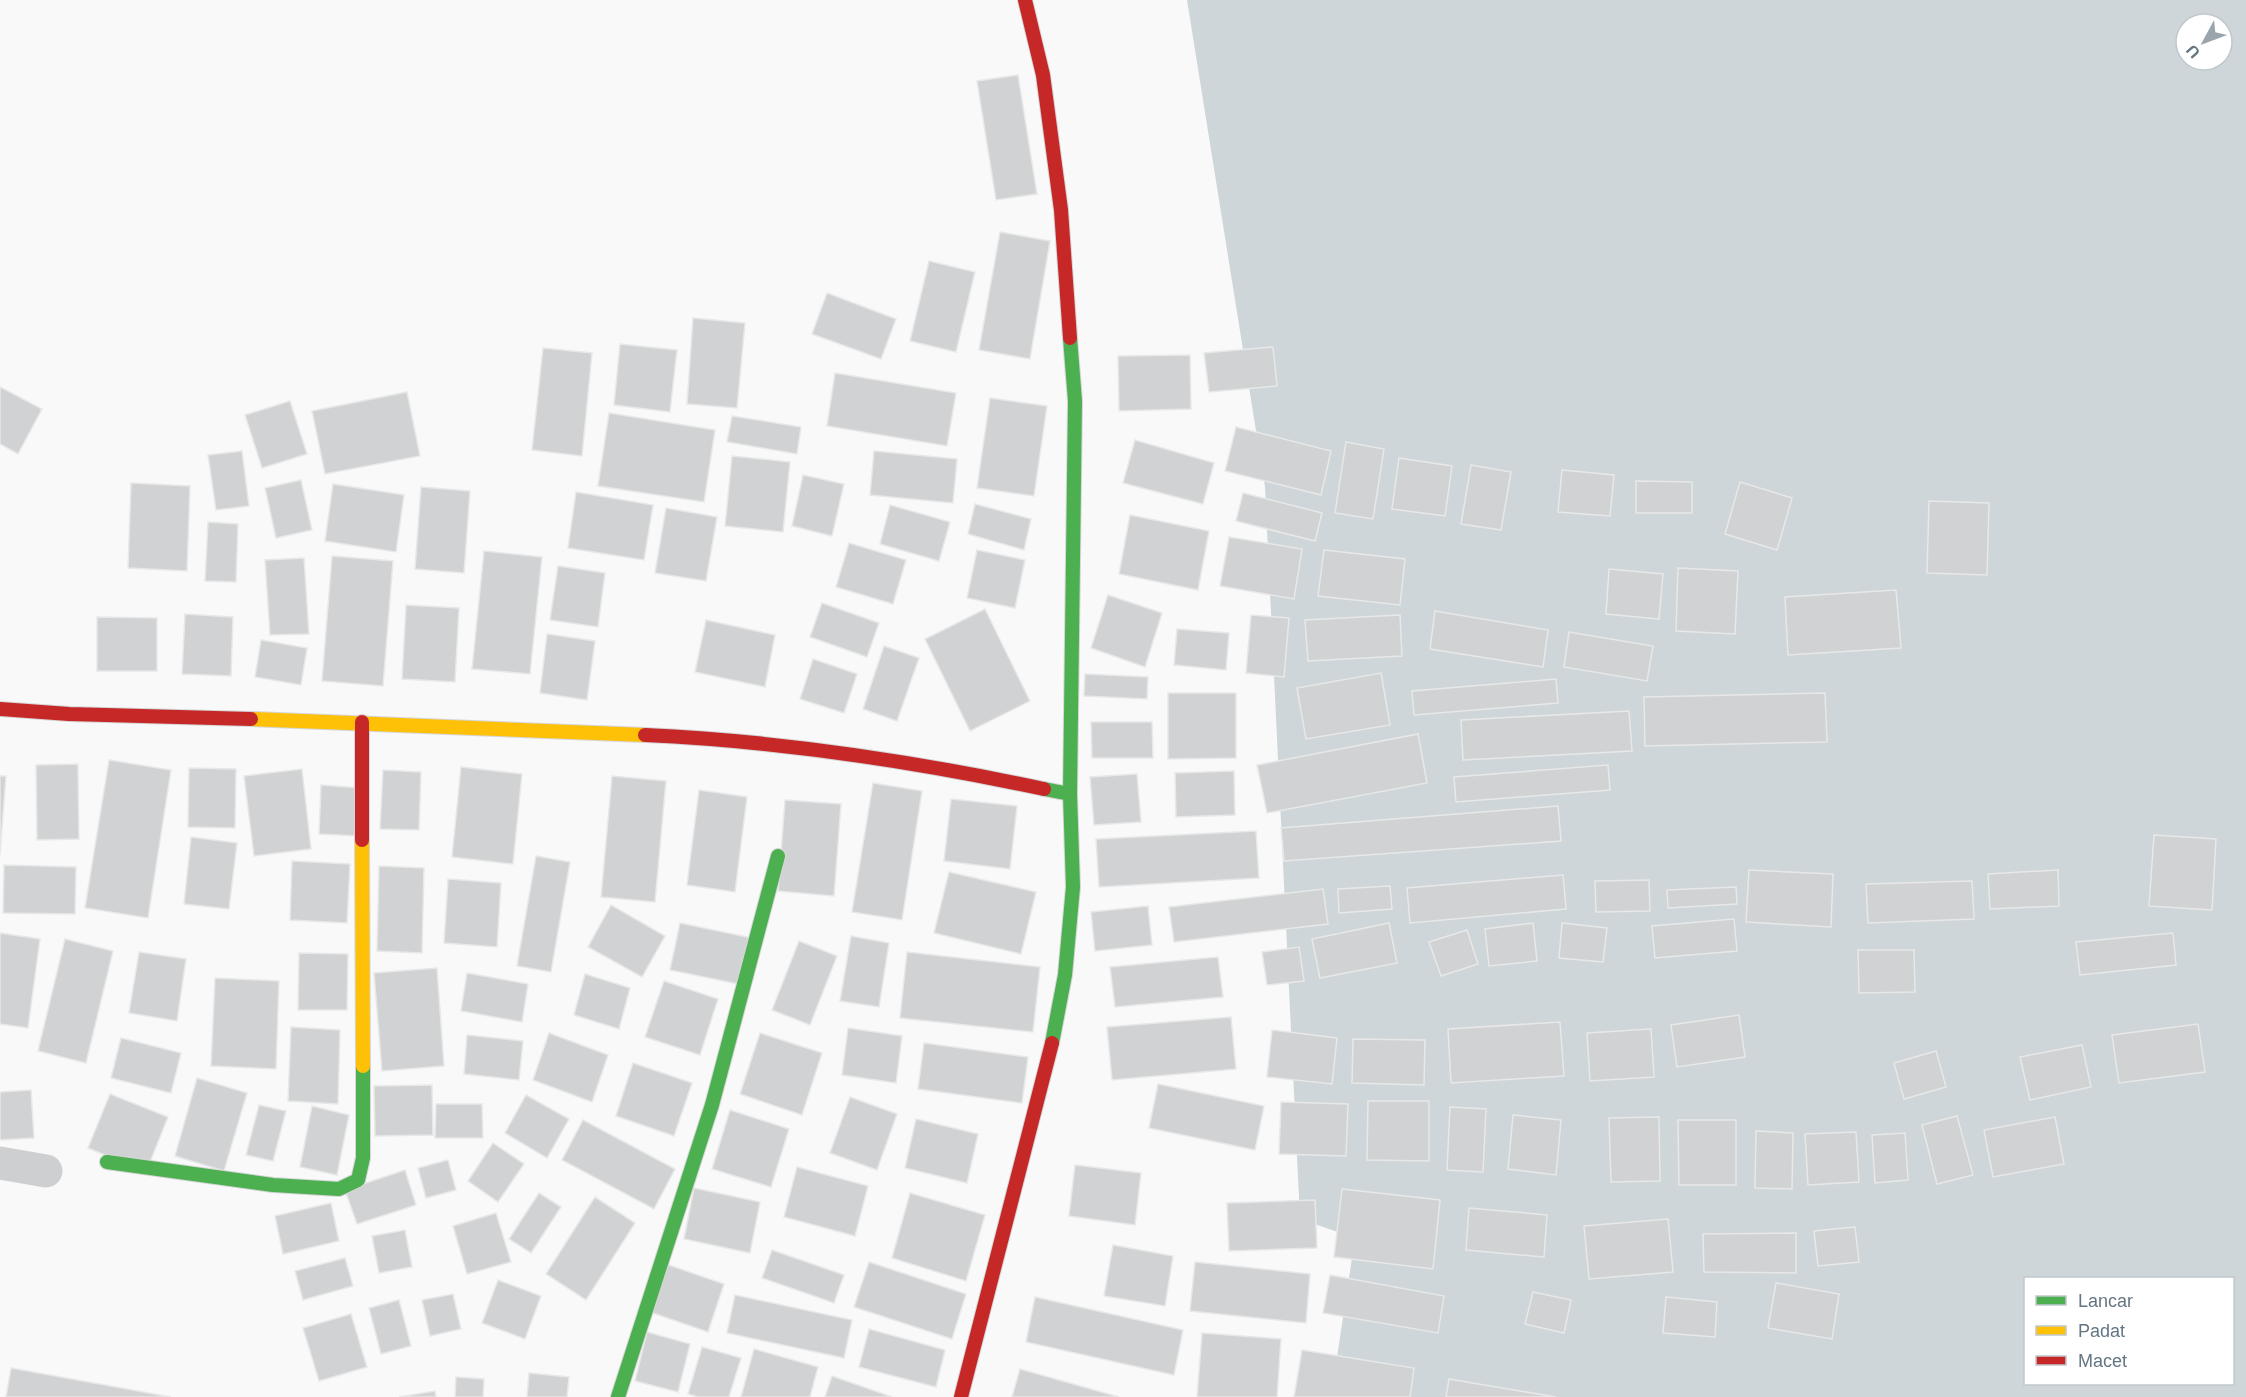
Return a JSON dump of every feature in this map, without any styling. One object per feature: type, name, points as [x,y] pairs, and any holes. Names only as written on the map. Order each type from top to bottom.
[{"type":"street","points":[[961,1397],[1048,1064],[1065,975],[1073,887],[1070,794],[1075,401],[1060,210],[1043,75],[1025,0]]},
{"type":"street","points":[[0,710],[362,722],[702,738],[855,755],[958,771],[1070,794]]},
{"type":"street","points":[[107,1162],[273,1185],[339,1189],[358,1180],[363,1158],[362,722]]},
{"type":"street","points":[[618,1397],[712,1105],[778,856]]},
{"type":"street","points":[[0,1163],[46,1171]]},
{"type":"shaded area","points":[[1187,0],[2246,0],[2246,1397],[1331,1397],[1355,1238],[1300,1219],[1265,487]]},
{"type":"building","points":[[1018,75],[1037,194],[996,200],[977,81]]},
{"type":"building","points":[[1000,232],[1050,241],[1030,359],[979,350]]},
{"type":"building","points":[[929,261],[975,272],[956,352],[910,341]]},
{"type":"building","points":[[827,293],[896,319],[881,359],[812,334]]},
{"type":"building","points":[[693,318],[745,323],[737,408],[687,404]]},
{"type":"building","points":[[620,344],[677,350],[670,412],[614,405]]},
{"type":"building","points":[[1273,347],[1277,386],[1209,392],[1204,353]]},
{"type":"building","points":[[543,348],[592,353],[582,456],[532,450]]},
{"type":"building","points":[[1190,355],[1191,409],[1119,411],[1118,356]]},
{"type":"building","points":[[835,373],[956,393],[947,446],[827,426]]},
{"type":"building","points":[[0,387],[42,409],[18,454],[0,444]]},
{"type":"building","points":[[407,392],[420,456],[325,474],[312,411]]},
{"type":"building","points":[[990,398],[1047,406],[1034,496],[977,488]]},
{"type":"building","points":[[290,401],[307,454],[262,468],[245,415]]},
{"type":"building","points":[[609,413],[715,430],[704,502],[598,486]]},
{"type":"building","points":[[732,416],[801,427],[797,454],[727,442]]},
{"type":"building","points":[[1236,427],[1331,451],[1321,495],[1225,471]]},
{"type":"building","points":[[1135,440],[1214,463],[1203,504],[1123,483]]},
{"type":"building","points":[[1346,442],[1384,449],[1373,519],[1335,513]]},
{"type":"building","points":[[242,451],[249,506],[216,510],[208,455]]},
{"type":"building","points":[[874,451],[957,459],[953,503],[870,495]]},
{"type":"building","points":[[732,456],[790,462],[783,532],[725,526]]},
{"type":"building","points":[[1399,458],[1452,466],[1445,516],[1392,509]]},
{"type":"building","points":[[1471,465],[1511,472],[1501,530],[1461,524]]},
{"type":"building","points":[[1562,470],[1614,475],[1610,516],[1558,512]]},
{"type":"building","points":[[803,475],[844,484],[832,536],[792,526]]},
{"type":"building","points":[[301,480],[312,530],[276,538],[265,488]]},
{"type":"building","points":[[1636,481],[1692,482],[1692,513],[1636,513]]},
{"type":"building","points":[[1740,482],[1792,498],[1777,550],[1725,534]]},
{"type":"building","points":[[131,483],[190,486],[187,571],[128,568]]},
{"type":"building","points":[[333,484],[404,495],[396,552],[325,541]]},
{"type":"building","points":[[421,487],[470,491],[464,573],[415,569]]},
{"type":"building","points":[[576,492],[653,505],[644,560],[568,548]]},
{"type":"building","points":[[1243,493],[1322,513],[1315,541],[1236,521]]},
{"type":"building","points":[[1929,501],[1989,503],[1987,575],[1927,573]]},
{"type":"building","points":[[975,504],[1031,519],[1024,550],[968,534]]},
{"type":"building","points":[[890,505],[950,522],[939,561],[880,544]]},
{"type":"building","points":[[666,508],[717,517],[706,581],[655,573]]},
{"type":"building","points":[[1130,515],[1209,531],[1198,590],[1119,574]]},
{"type":"building","points":[[208,522],[238,524],[236,582],[205,581]]},
{"type":"building","points":[[1229,537],[1302,549],[1294,599],[1220,586]]},
{"type":"building","points":[[849,543],[906,560],[893,604],[836,587]]},
{"type":"building","points":[[977,550],[1025,560],[1015,608],[967,598]]},
{"type":"building","points":[[1324,550],[1405,559],[1400,605],[1318,596]]},
{"type":"building","points":[[484,551],[542,557],[530,674],[472,669]]},
{"type":"building","points":[[332,556],[393,561],[383,686],[322,681]]},
{"type":"building","points":[[304,558],[309,634],[270,635],[265,560]]},
{"type":"building","points":[[558,566],[605,573],[598,627],[550,620]]},
{"type":"building","points":[[1678,568],[1738,571],[1735,634],[1676,631]]},
{"type":"building","points":[[1609,569],[1663,574],[1659,619],[1606,614]]},
{"type":"building","points":[[1896,590],[1901,648],[1788,655],[1785,597]]},
{"type":"building","points":[[1108,595],[1162,613],[1145,667],[1091,648]]},
{"type":"building","points":[[822,603],[879,623],[867,657],[810,637]]},
{"type":"building","points":[[406,605],[459,608],[455,682],[402,679]]},
{"type":"building","points":[[985,609],[1030,701],[970,731],[925,639]]},
{"type":"building","points":[[1435,611],[1548,630],[1543,667],[1430,649]]},
{"type":"building","points":[[185,614],[233,617],[231,676],[182,674]]},
{"type":"building","points":[[1251,615],[1289,618],[1284,677],[1246,673]]},
{"type":"building","points":[[1400,615],[1402,656],[1308,661],[1305,620]]},
{"type":"building","points":[[97,617],[157,618],[157,671],[97,671]]},
{"type":"building","points":[[706,620],[775,635],[765,687],[695,672]]},
{"type":"building","points":[[1177,629],[1229,633],[1226,670],[1174,665]]},
{"type":"building","points":[[1569,632],[1653,646],[1647,681],[1564,667]]},
{"type":"building","points":[[547,634],[595,641],[587,700],[540,693]]},
{"type":"building","points":[[261,640],[307,648],[301,685],[255,677]]},
{"type":"building","points":[[884,646],[919,658],[897,721],[863,709]]},
{"type":"building","points":[[813,659],[857,674],[844,713],[800,699]]},
{"type":"building","points":[[1381,673],[1390,725],[1306,739],[1297,688]]},
{"type":"building","points":[[1085,674],[1148,677],[1147,699],[1084,696]]},
{"type":"building","points":[[1556,679],[1558,703],[1414,715],[1412,691]]},
{"type":"building","points":[[1168,693],[1236,693],[1236,758],[1168,759]]},
{"type":"building","points":[[1825,693],[1827,742],[1645,746],[1644,697]]},
{"type":"building","points":[[1629,711],[1632,751],[1463,760],[1461,720]]},
{"type":"building","points":[[1091,722],[1152,722],[1153,758],[1092,758]]},
{"type":"building","points":[[1418,734],[1427,783],[1267,813],[1257,765]]},
{"type":"building","points":[[109,760],[171,770],[148,918],[85,908]]},
{"type":"building","points":[[78,764],[79,839],[37,840],[36,765]]},
{"type":"building","points":[[1608,765],[1610,790],[1456,802],[1454,777]]},
{"type":"building","points":[[461,767],[522,774],[513,864],[452,857]]},
{"type":"building","points":[[189,768],[236,769],[235,828],[188,827]]},
{"type":"building","points":[[302,769],[311,849],[254,856],[244,776]]},
{"type":"building","points":[[383,770],[421,772],[419,830],[380,829]]},
{"type":"building","points":[[1234,771],[1235,815],[1176,817],[1175,773]]},
{"type":"building","points":[[1137,774],[1141,822],[1094,825],[1090,777]]},
{"type":"building","points":[[0,776],[6,776],[0,855]]},
{"type":"building","points":[[612,776],[666,781],[655,902],[601,897]]},
{"type":"building","points":[[873,783],[922,791],[902,920],[852,912]]},
{"type":"building","points":[[321,785],[361,788],[358,836],[319,834]]},
{"type":"building","points":[[699,790],[747,797],[735,892],[687,885]]},
{"type":"building","points":[[951,799],[1017,806],[1010,869],[944,861]]},
{"type":"building","points":[[785,800],[841,804],[834,896],[778,891]]},
{"type":"building","points":[[1558,806],[1561,841],[1284,861],[1281,828]]},
{"type":"building","points":[[1256,831],[1259,878],[1099,887],[1096,839]]},
{"type":"building","points":[[2154,835],[2216,839],[2212,910],[2149,906]]},
{"type":"building","points":[[191,837],[237,843],[229,909],[184,904]]},
{"type":"building","points":[[536,856],[570,862],[551,972],[517,966]]},
{"type":"building","points":[[292,861],[350,864],[347,923],[290,920]]},
{"type":"building","points":[[4,865],[76,867],[75,914],[3,913]]},
{"type":"building","points":[[379,866],[424,868],[422,953],[377,951]]},
{"type":"building","points":[[1749,870],[1833,874],[1831,927],[1746,922]]},
{"type":"building","points":[[2058,870],[2059,906],[1990,909],[1988,874]]},
{"type":"building","points":[[949,872],[1036,892],[1021,954],[934,933]]},
{"type":"building","points":[[1563,875],[1566,909],[1410,923],[1407,888]]},
{"type":"building","points":[[448,879],[501,883],[497,947],[444,943]]},
{"type":"building","points":[[1649,880],[1650,911],[1596,912],[1595,881]]},
{"type":"building","points":[[1972,881],[1974,919],[1868,923],[1866,884]]},
{"type":"building","points":[[1390,886],[1392,909],[1339,913],[1338,889]]},
{"type":"building","points":[[1736,887],[1737,904],[1668,908],[1667,890]]},
{"type":"building","points":[[1323,889],[1328,924],[1174,942],[1169,907]]},
{"type":"building","points":[[611,905],[665,936],[642,977],[588,947]]},
{"type":"building","points":[[1148,906],[1152,945],[1095,951],[1091,912]]},
{"type":"building","points":[[1734,919],[1737,951],[1655,958],[1652,926]]},
{"type":"building","points":[[680,923],[752,938],[743,985],[670,970]]},
{"type":"building","points":[[1389,923],[1397,963],[1320,978],[1312,939]]},
{"type":"building","points":[[1533,923],[1537,961],[1489,966],[1485,929]]},
{"type":"building","points":[[1562,923],[1607,928],[1603,962],[1559,958]]},
{"type":"building","points":[[1467,930],[1478,964],[1441,976],[1429,942]]},
{"type":"building","points":[[0,933],[40,939],[28,1028],[0,1024]]},
{"type":"building","points":[[2173,933],[2176,965],[2080,975],[2076,942]]},
{"type":"building","points":[[851,936],[889,943],[879,1007],[840,1001]]},
{"type":"building","points":[[65,939],[113,951],[86,1063],[38,1051]]},
{"type":"building","points":[[799,941],[837,956],[810,1025],[772,1010]]},
{"type":"building","points":[[1299,947],[1304,981],[1267,985],[1262,952]]},
{"type":"building","points":[[1858,950],[1914,950],[1915,992],[1859,993]]},
{"type":"building","points":[[139,952],[186,959],[177,1021],[129,1013]]},
{"type":"building","points":[[907,952],[1040,967],[1033,1032],[900,1018]]},
{"type":"building","points":[[299,953],[348,954],[347,1010],[298,1010]]},
{"type":"building","points":[[1218,957],[1223,997],[1115,1007],[1110,967]]},
{"type":"building","points":[[437,968],[444,1066],[382,1071],[374,973]]},
{"type":"building","points":[[467,973],[528,984],[522,1022],[461,1011]]},
{"type":"building","points":[[585,974],[630,988],[619,1029],[574,1015]]},
{"type":"building","points":[[215,978],[279,981],[276,1069],[211,1066]]},
{"type":"building","points":[[664,981],[718,999],[700,1055],[645,1037]]},
{"type":"building","points":[[1739,1015],[1745,1057],[1677,1067],[1671,1025]]},
{"type":"building","points":[[1231,1017],[1236,1069],[1112,1080],[1107,1027]]},
{"type":"building","points":[[1560,1022],[1564,1076],[1451,1083],[1448,1029]]},
{"type":"building","points":[[2198,1024],[2205,1072],[2119,1083],[2112,1035]]},
{"type":"building","points":[[291,1027],[340,1030],[338,1104],[288,1101]]},
{"type":"building","points":[[848,1028],[902,1036],[896,1083],[842,1075]]},
{"type":"building","points":[[1651,1029],[1654,1077],[1590,1081],[1587,1033]]},
{"type":"building","points":[[1272,1030],[1337,1038],[1332,1084],[1267,1077]]},
{"type":"building","points":[[549,1033],[608,1055],[592,1102],[533,1080]]},
{"type":"building","points":[[760,1033],[822,1053],[802,1115],[740,1094]]},
{"type":"building","points":[[467,1035],[523,1041],[519,1080],[464,1074]]},
{"type":"building","points":[[121,1038],[181,1053],[171,1093],[111,1078]]},
{"type":"building","points":[[1353,1039],[1425,1040],[1424,1085],[1352,1083]]},
{"type":"building","points":[[924,1043],[1028,1057],[1022,1103],[918,1089]]},
{"type":"building","points":[[2082,1045],[2091,1087],[2030,1100],[2020,1057]]},
{"type":"building","points":[[1936,1051],[1946,1087],[1904,1099],[1894,1063]]},
{"type":"building","points":[[633,1063],[692,1083],[674,1136],[616,1116]]},
{"type":"building","points":[[197,1078],[247,1093],[224,1171],[175,1156]]},
{"type":"building","points":[[1158,1084],[1264,1106],[1255,1150],[1149,1128]]},
{"type":"building","points":[[432,1085],[433,1135],[375,1136],[374,1086]]},
{"type":"building","points":[[31,1090],[34,1138],[0,1140],[0,1092]]},
{"type":"building","points":[[110,1094],[168,1117],[146,1172],[88,1148]]},
{"type":"building","points":[[526,1095],[569,1119],[547,1158],[505,1133]]},
{"type":"building","points":[[850,1097],[897,1114],[877,1170],[830,1153]]},
{"type":"building","points":[[1368,1101],[1429,1101],[1429,1161],[1367,1160]]},
{"type":"building","points":[[1281,1102],[1348,1104],[1346,1156],[1279,1154]]},
{"type":"building","points":[[436,1104],[482,1104],[483,1138],[435,1138]]},
{"type":"building","points":[[259,1105],[286,1111],[273,1161],[246,1155]]},
{"type":"building","points":[[312,1106],[349,1115],[337,1175],[300,1167]]},
{"type":"building","points":[[1450,1107],[1486,1109],[1483,1172],[1447,1170]]},
{"type":"building","points":[[730,1110],[789,1129],[771,1187],[712,1169]]},
{"type":"building","points":[[1513,1115],[1561,1120],[1556,1175],[1508,1169]]},
{"type":"building","points":[[1957,1116],[1973,1175],[1937,1184],[1922,1125]]},
{"type":"building","points":[[1659,1117],[1660,1181],[1611,1182],[1609,1118]]},
{"type":"building","points":[[2055,1117],[2064,1164],[1993,1177],[1984,1130]]},
{"type":"building","points":[[916,1119],[978,1134],[967,1183],[905,1168]]},
{"type":"building","points":[[583,1120],[675,1169],[654,1209],[562,1160]]},
{"type":"building","points":[[1678,1120],[1736,1120],[1736,1185],[1679,1185]]},
{"type":"building","points":[[1756,1131],[1793,1133],[1792,1189],[1755,1188]]},
{"type":"building","points":[[1856,1132],[1859,1182],[1808,1185],[1805,1134]]},
{"type":"building","points":[[1905,1133],[1908,1180],[1875,1183],[1872,1135]]},
{"type":"building","points":[[493,1143],[524,1164],[498,1202],[468,1181]]},
{"type":"building","points":[[448,1160],[456,1190],[426,1198],[418,1168]]},
{"type":"building","points":[[1075,1165],[1141,1173],[1135,1225],[1069,1216]]},
{"type":"building","points":[[797,1167],[868,1186],[855,1236],[784,1217]]},
{"type":"building","points":[[405,1170],[416,1205],[357,1224],[345,1190]]},
{"type":"building","points":[[694,1188],[760,1202],[750,1253],[684,1239]]},
{"type":"building","points":[[1342,1189],[1440,1200],[1433,1269],[1334,1257]]},
{"type":"building","points":[[539,1193],[561,1207],[531,1253],[509,1239]]},
{"type":"building","points":[[910,1193],[985,1215],[966,1281],[892,1258]]},
{"type":"building","points":[[595,1197],[635,1223],[586,1300],[546,1274]]},
{"type":"building","points":[[1315,1200],[1317,1248],[1229,1251],[1227,1203]]},
{"type":"building","points":[[331,1203],[339,1241],[283,1254],[275,1216]]},
{"type":"building","points":[[1469,1208],[1547,1215],[1544,1257],[1466,1250]]},
{"type":"building","points":[[496,1213],[511,1262],[467,1274],[453,1226]]},
{"type":"building","points":[[1668,1219],[1673,1272],[1589,1279],[1584,1226]]},
{"type":"building","points":[[1855,1227],[1859,1262],[1818,1266],[1814,1231]]},
{"type":"building","points":[[405,1230],[412,1267],[379,1273],[372,1236]]},
{"type":"building","points":[[1796,1233],[1796,1273],[1704,1272],[1703,1234]]},
{"type":"building","points":[[1113,1245],[1173,1256],[1165,1306],[1104,1296]]},
{"type":"building","points":[[772,1250],[844,1275],[834,1303],[762,1278]]},
{"type":"building","points":[[345,1258],[353,1286],[303,1300],[295,1271]]},
{"type":"building","points":[[869,1262],[966,1294],[952,1339],[854,1307]]},
{"type":"building","points":[[1195,1262],[1310,1274],[1306,1323],[1190,1311]]},
{"type":"building","points":[[663,1263],[724,1284],[708,1332],[647,1311]]},
{"type":"building","points":[[1330,1275],[1444,1296],[1438,1333],[1323,1313]]},
{"type":"building","points":[[498,1280],[541,1296],[525,1339],[482,1323]]},
{"type":"building","points":[[1776,1283],[1839,1294],[1832,1339],[1768,1328]]},
{"type":"building","points":[[1533,1292],[1571,1300],[1564,1333],[1525,1324]]},
{"type":"building","points":[[453,1294],[461,1329],[430,1336],[422,1300]]},
{"type":"building","points":[[735,1295],[852,1320],[844,1358],[727,1333]]},
{"type":"building","points":[[1035,1297],[1183,1330],[1174,1375],[1026,1342]]},
{"type":"building","points":[[1666,1297],[1717,1302],[1715,1337],[1663,1333]]},
{"type":"building","points":[[399,1300],[411,1346],[381,1354],[369,1308]]},
{"type":"building","points":[[351,1314],[367,1367],[319,1381],[303,1328]]},
{"type":"building","points":[[869,1329],[945,1350],[936,1387],[859,1367]]},
{"type":"building","points":[[647,1332],[690,1344],[678,1392],[635,1381]]},
{"type":"building","points":[[1202,1333],[1281,1339],[1277,1397],[1197,1397]]},
{"type":"building","points":[[702,1347],[741,1358],[729,1397],[698,1397],[688,1394]]},
{"type":"building","points":[[754,1349],[818,1367],[810,1397],[741,1397]]},
{"type":"building","points":[[1302,1350],[1414,1368],[1410,1397],[1294,1397]]},
{"type":"building","points":[[11,1368],[171,1397],[6,1397]]},
{"type":"building","points":[[1020,1369],[1119,1397],[1012,1397]]},
{"type":"building","points":[[529,1373],[569,1377],[567,1397],[527,1397]]},
{"type":"building","points":[[832,1376],[892,1397],[825,1397]]},
{"type":"building","points":[[456,1377],[484,1379],[483,1397],[455,1397]]},
{"type":"building","points":[[1449,1379],[1556,1397],[1446,1397]]},
{"type":"building","points":[[435,1391],[436,1397],[399,1397]]},
{"type":"traffic: fast","points":[[1070,338],[1075,401],[1070,794]]},
{"type":"traffic: fast","points":[[1044,789],[1070,794],[1073,887],[1065,975],[1052,1043]]},
{"type":"traffic: fast","points":[[618,1397],[712,1105],[778,856]]},
{"type":"traffic: fast","points":[[107,1162],[273,1185],[339,1189],[358,1180],[363,1158],[363,1066]]},
{"type":"traffic: slow","points":[[251,719],[645,735]]},
{"type":"traffic: slow","points":[[362,840],[363,1066]]},
{"type":"traffic: jam","points":[[1025,0],[1043,75],[1061,210],[1070,338]]},
{"type":"traffic: jam","points":[[0,709],[69,714],[251,719]]},
{"type":"traffic: jam","points":[[362,722],[362,840]]},
{"type":"traffic: jam","points":[[645,735],[796,747],[896,761],[1044,789]]},
{"type":"traffic: jam","points":[[961,1397],[1052,1043]]}]
